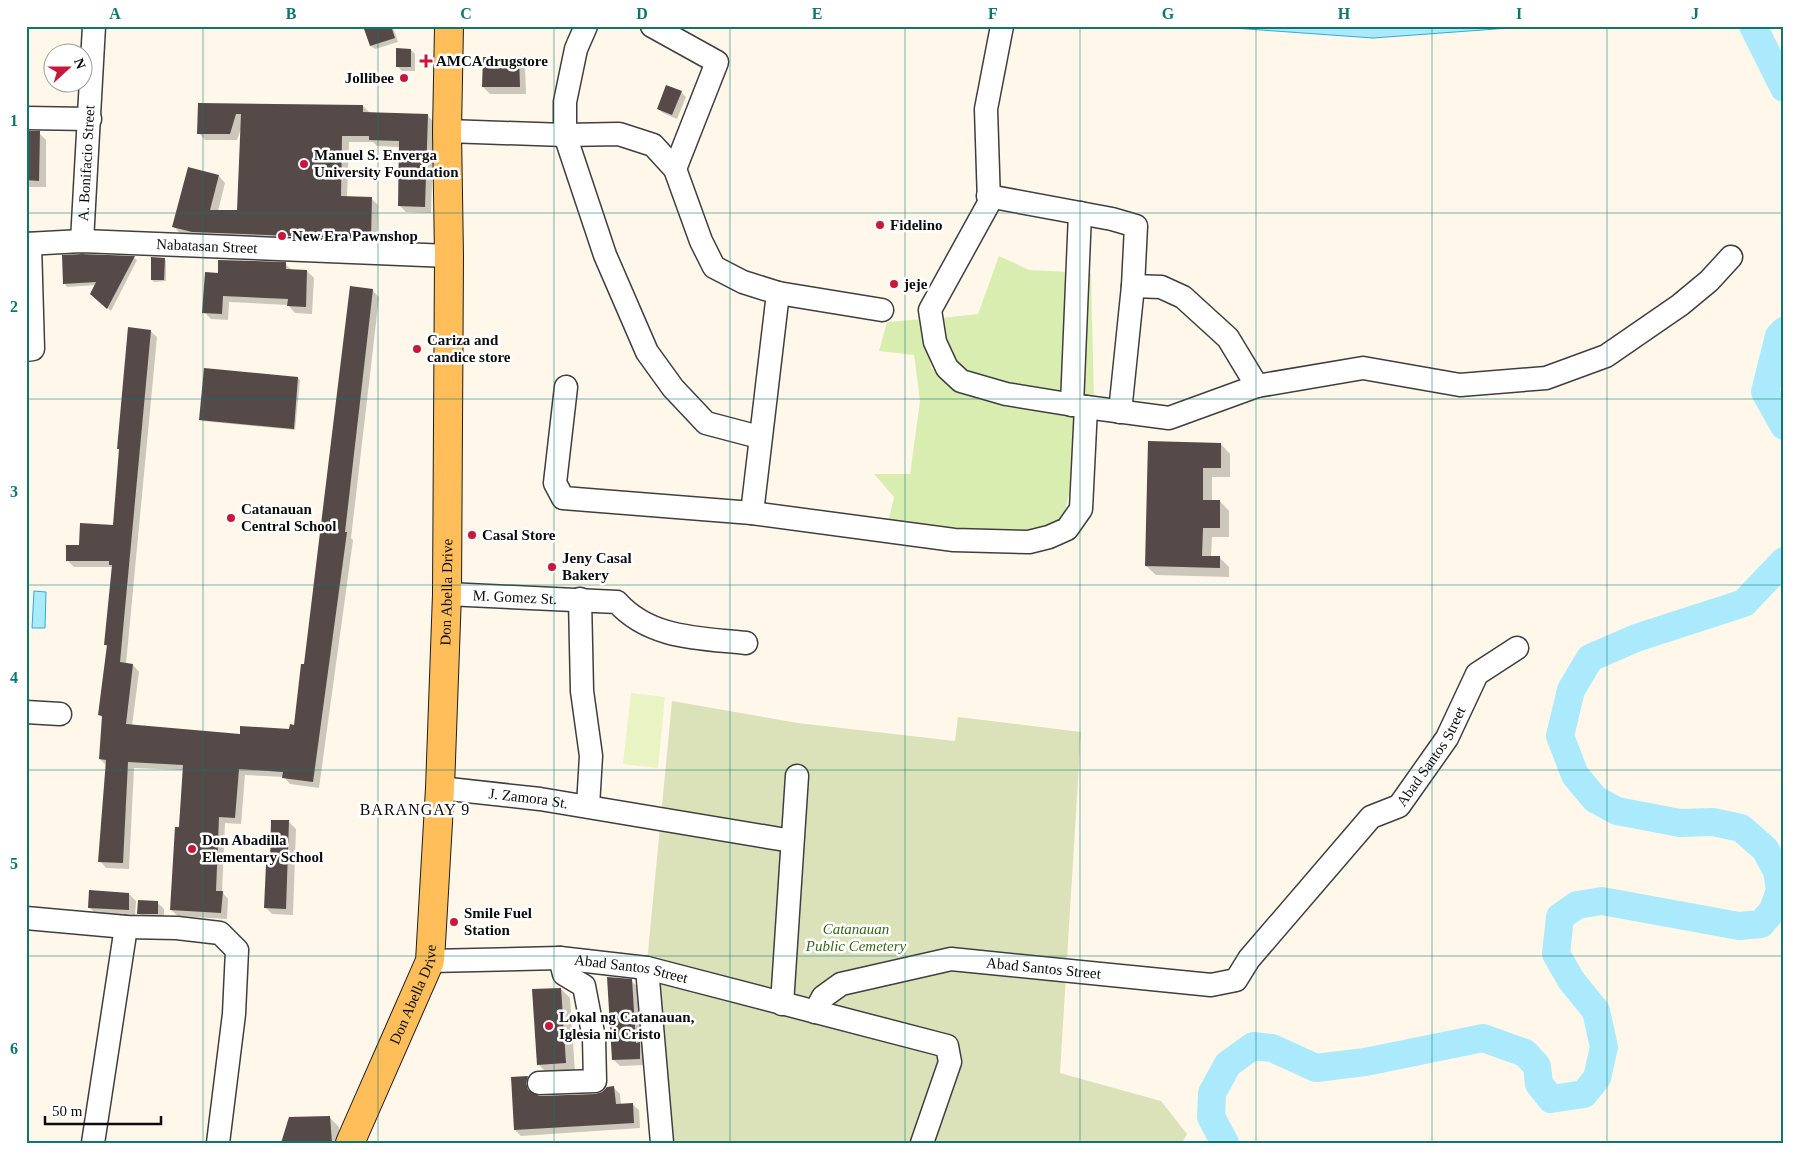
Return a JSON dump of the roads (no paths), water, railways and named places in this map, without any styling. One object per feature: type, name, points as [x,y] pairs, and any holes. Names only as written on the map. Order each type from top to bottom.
[{"type":"main road","name":"Don Abella Drive","points":[[350,1143],[430,961],[440,788],[447,594],[449,256],[446,30]]},
{"type":"street","name":"A. Bonifacio Street","points":[[82,241],[94,26]]},
{"type":"street","points":[[586,26],[576,49],[565,102],[565,135],[605,255],[647,352],[672,388],[706,423],[759,437]]},
{"type":"street","points":[[652,26],[717,62],[676,168]]},
{"type":"street","points":[[1002,26],[986,109],[988,203],[930,310],[935,342],[947,368],[961,381],[1006,394],[1169,418],[1256,386],[1363,368],[1460,386],[1546,378],[1606,356],[1680,304],[1709,281],[1731,257]]},
{"type":"street","points":[[26,118],[90,120]]},
{"type":"street","points":[[447,131],[565,135],[619,134],[653,145],[676,168],[701,241],[714,267],[743,282],[778,293],[882,310]]},
{"type":"street","points":[[988,196],[1080,212],[1136,226],[1133,286],[1120,412]]},
{"type":"street","points":[[566,387],[555,483],[563,498],[752,513],[954,540],[1029,542],[1049,537],[1067,529],[1081,509],[1079,406],[1080,212]]},
{"type":"street","name":"Nabatasan Street","points":[[28,244],[82,241],[449,256]]},
{"type":"street","points":[[26,350],[33,349],[28,244]]},
{"type":"street","points":[[1133,286],[1161,287],[1182,296],[1228,338],[1256,386]]},
{"type":"street","points":[[752,513],[759,437],[778,293]]},
{"type":"street","name":"M. Gomez St.","points":[[447,594],[617,602],[628,614],[647,626],[682,637],[746,643]]},
{"type":"street","points":[[580,599],[582,691],[591,756],[588,806]]},
{"type":"street","name":"Abad Santos Street","points":[[430,961],[560,958],[647,968],[815,1012],[823,997],[841,984],[951,959],[1211,985],[1236,980],[1250,959],[1371,817],[1399,806],[1447,738],[1477,674],[1517,648]]},
{"type":"street","points":[[26,712],[60,714]]},
{"type":"street","points":[[782,1004],[797,776]]},
{"type":"street","name":"J. Zamora St.","points":[[440,788],[588,806],[792,841]]},
{"type":"street","points":[[26,918],[126,927],[177,928],[220,933],[237,950],[234,1014],[218,1143]]},
{"type":"street","points":[[93,1143],[126,927]]},
{"type":"street","points":[[539,1083],[596,1081],[594,1038],[584,986],[564,974],[560,958]]},
{"type":"street","points":[[647,968],[662,1143]]},
{"type":"street","points":[[815,1012],[947,1046],[950,1062],[922,1143]]},
{"type":"water","points":[[1205,26],[1537,26],[1373,38]]},
{"type":"water","points":[[34,591],[46,592],[45,628],[32,628]]},
{"type":"waterway","points":[[1753,26],[1784,88]]},
{"type":"waterway","points":[[1784,331],[1779,336],[1765,392],[1784,426]]},
{"type":"waterway","points":[[1225,1143],[1211,1117],[1212,1093],[1228,1064],[1253,1046],[1272,1048],[1316,1068],[1365,1062],[1483,1038],[1525,1053],[1537,1066],[1539,1084],[1551,1099],[1584,1094],[1597,1078],[1604,1047],[1596,1011],[1571,980],[1556,954],[1560,917],[1577,905],[1602,901],[1739,926],[1761,924],[1773,910],[1780,890],[1777,871],[1765,849],[1741,828],[1713,822],[1680,823],[1617,811],[1595,799],[1575,775],[1560,736],[1571,690],[1590,658],[1636,638],[1744,603],[1784,561]]},
{"type":"place","name":"AMCA drugstore","points":[[426,61]]},
{"type":"place","name":"Jollibee","points":[[404,78]]},
{"type":"place","name":"Manuel S. Enverga University Foundation","points":[[304,164]]},
{"type":"place","name":"Fidelino","points":[[880,225]]},
{"type":"place","name":"New Era Pawnshop","points":[[282,236]]},
{"type":"place","name":"jeje","points":[[894,284]]},
{"type":"place","name":"Cariza and candice store","points":[[417,349]]},
{"type":"place","name":"Catanauan Central School","points":[[231,518]]},
{"type":"place","name":"Casal Store","points":[[472,535]]},
{"type":"place","name":"Jeny Casal Bakery","points":[[552,567]]},
{"type":"place","name":"Don Abadilla Elementary School","points":[[192,849]]},
{"type":"place","name":"Smile Fuel Station","points":[[454,922]]},
{"type":"place","name":"Lokal ng Catanauan, Iglesia ni Cristo","points":[[549,1026]]},
{"type":"district","name":"BARANGAY 9","points":[[415,809]]},
{"type":"park label","name":"Catanauan Public Cemetery","points":[[856,938]]}]
